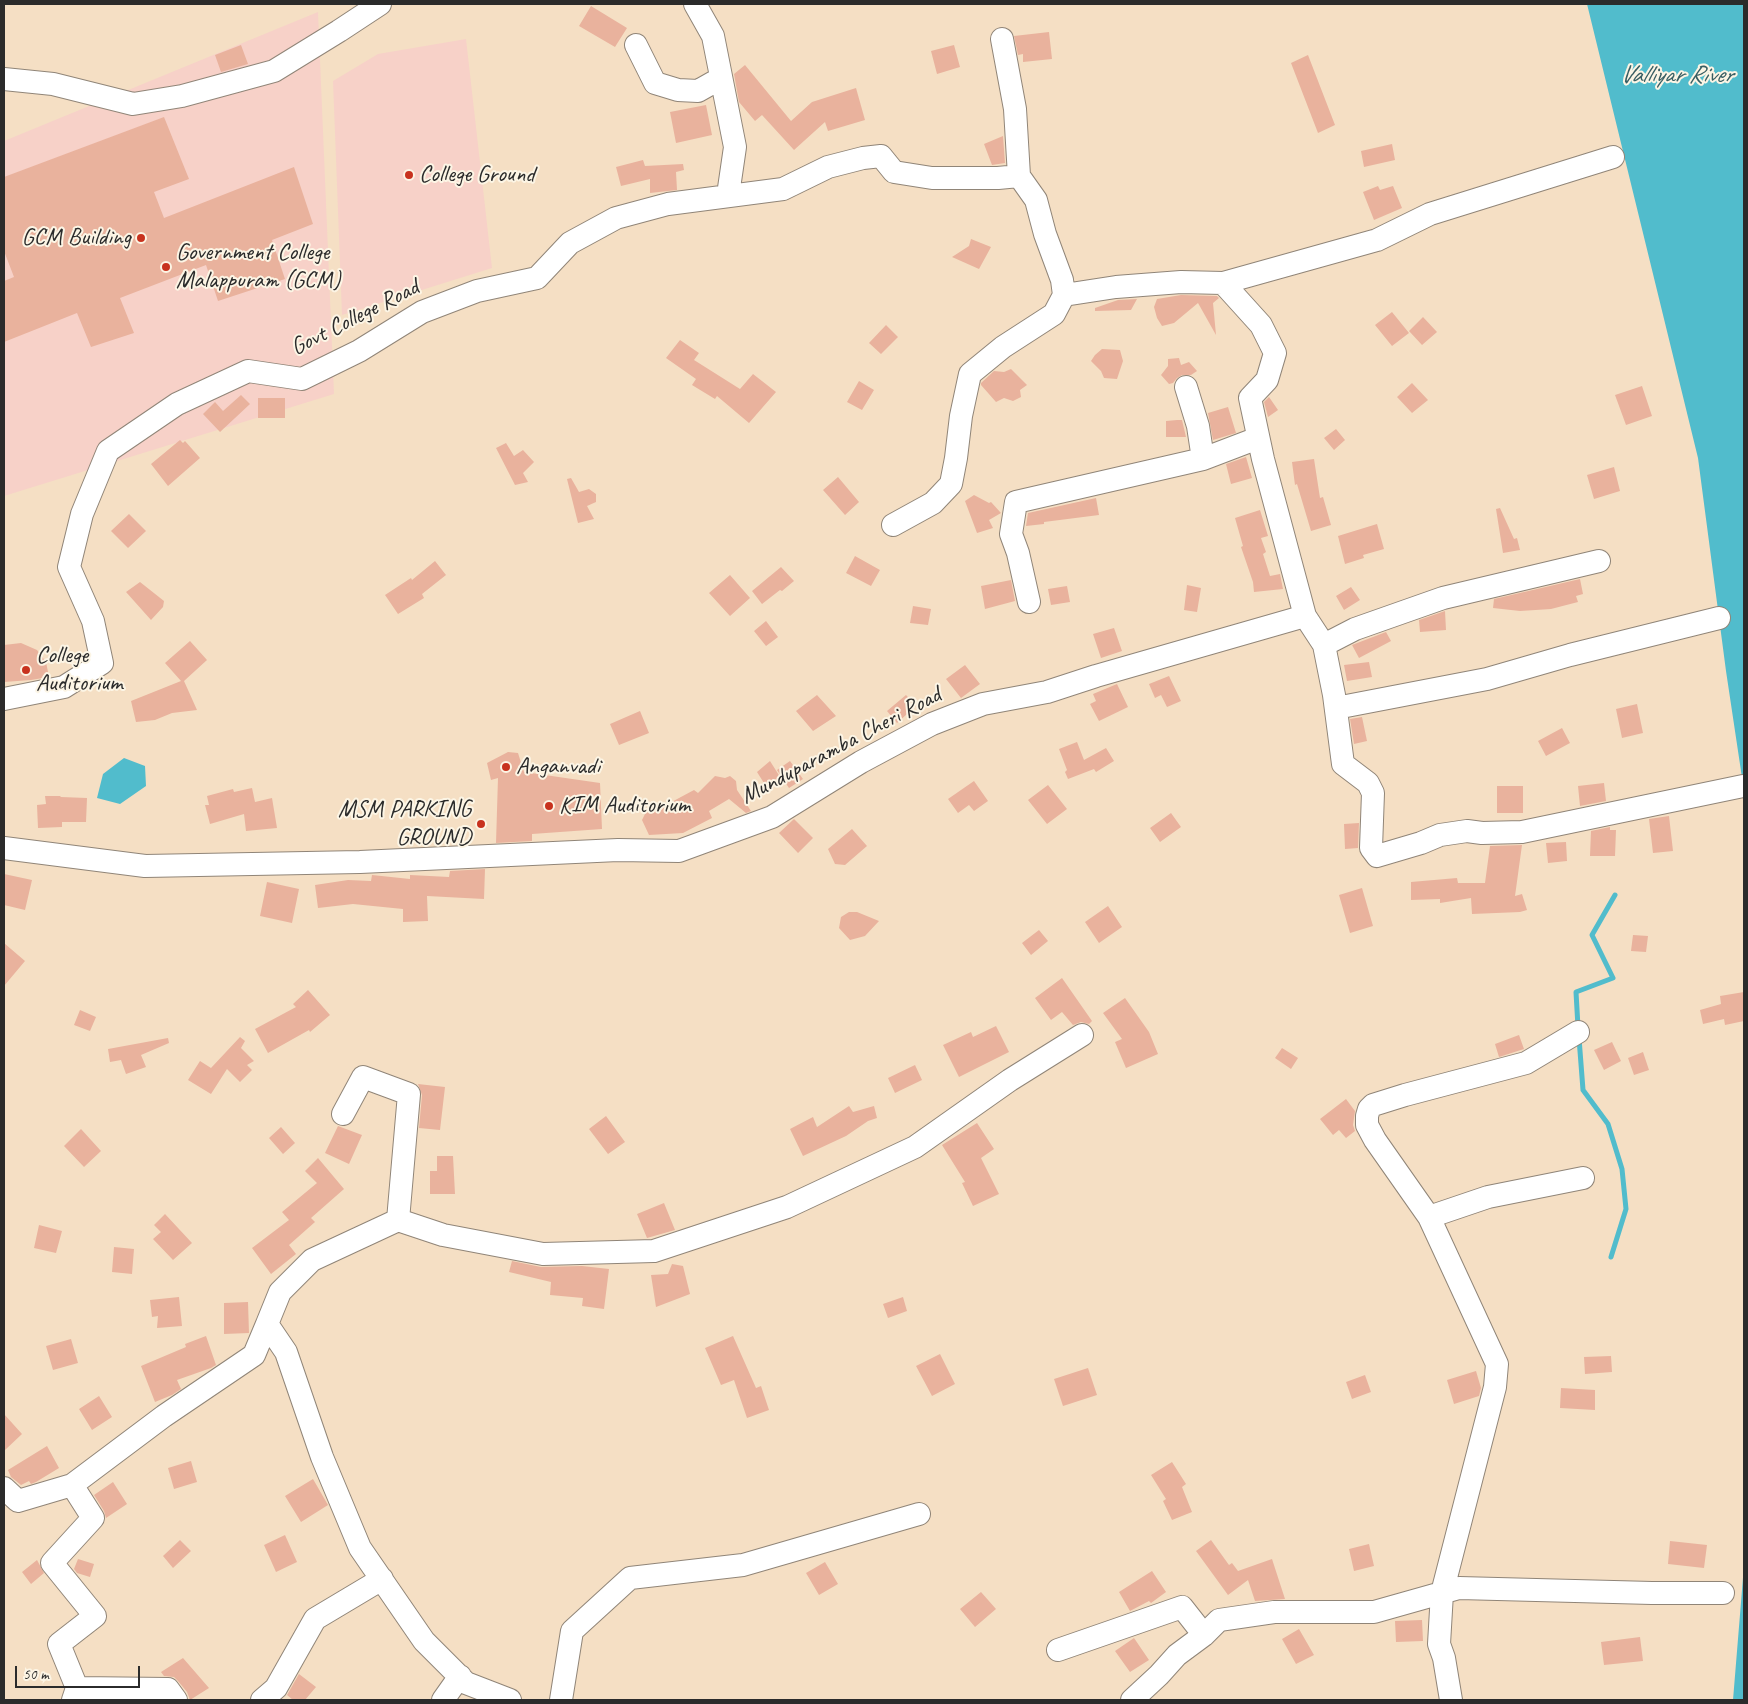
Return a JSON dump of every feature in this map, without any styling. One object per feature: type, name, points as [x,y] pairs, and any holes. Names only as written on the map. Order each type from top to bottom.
[{"type":"street","points":[[4,80],[53,84],[133,104],[182,96],[274,71],[380,4]]},
{"type":"street","points":[[695,4],[713,36],[735,147],[728,195],[783,189],[828,167],[863,158],[881,156],[894,172],[932,178],[998,178],[1018,176]]},
{"type":"street","points":[[893,525],[933,503],[951,484],[961,416],[970,374],[1003,347],[1054,314],[1064,295],[1062,280],[1045,234],[1036,200],[1018,176],[1015,109],[1002,39]]},
{"type":"street","points":[[636,45],[655,83],[678,90],[698,91],[721,78]]},
{"type":"street","points":[[1064,295],[1116,287],[1162,283],[1223,283],[1377,240],[1430,214],[1613,157]]},
{"type":"street","name":"Govt College Road","points":[[4,699],[64,687],[102,663],[92,621],[69,566],[82,514],[108,450],[177,404],[248,372],[302,379],[359,351],[422,312],[477,291],[537,278],[570,243],[616,218],[668,204],[728,195]]},
{"type":"street","points":[[1223,283],[1261,325],[1275,353],[1267,380],[1250,398],[1258,438],[1305,616],[1324,645],[1336,708],[1342,764],[1368,783],[1373,793],[1371,848],[1377,856],[1421,843],[1440,835],[1467,830],[1482,833],[1522,832],[1743,786]]},
{"type":"street","points":[[1186,387],[1198,426],[1202,459]]},
{"type":"street","points":[[1029,602],[1018,553],[1011,534],[1016,502],[1202,459],[1258,438]]},
{"type":"street","points":[[1324,645],[1355,629],[1444,598],[1599,561]]},
{"type":"street","name":"Munduparamba Cheri Road","points":[[4,848],[145,866],[360,862],[618,850],[679,851],[772,817],[879,753],[932,724],[983,704],[1047,692],[1096,676],[1305,616]]},
{"type":"street","points":[[1336,708],[1487,679],[1570,655],[1719,618]]},
{"type":"street","points":[[1451,1700],[1444,1658],[1438,1644],[1442,1593],[1495,1387],[1497,1364],[1429,1217],[1375,1140],[1367,1125],[1369,1109],[1373,1105],[1405,1095],[1526,1063],[1578,1032]]},
{"type":"street","points":[[4,1488],[18,1501],[72,1485],[164,1416],[254,1355],[280,1292],[312,1260],[398,1220],[443,1235],[543,1254],[654,1251],[787,1207],[915,1147],[1010,1080],[1082,1035]]},
{"type":"street","points":[[343,1114],[363,1077],[409,1094],[398,1220]]},
{"type":"street","points":[[1429,1217],[1488,1197],[1583,1178]]},
{"type":"street","points":[[267,1324],[286,1352],[322,1457],[360,1548],[455,1687],[510,1700]]},
{"type":"street","points":[[72,1485],[94,1518],[52,1563],[95,1616],[59,1644],[75,1694],[168,1689],[176,1700]]},
{"type":"street","points":[[560,1700],[572,1631],[630,1578],[743,1565],[919,1514]]},
{"type":"street","points":[[262,1700],[276,1688],[315,1619],[382,1579]]},
{"type":"street","points":[[1132,1700],[1177,1655],[1204,1635],[1219,1620],[1274,1612],[1374,1612],[1459,1588],[1652,1593],[1723,1592]]},
{"type":"street","points":[[1058,1650],[1182,1607],[1204,1635]]},
{"type":"shaded area","name":"Government College Malappuram (GCM)","points":[[318,12],[334,394],[4,496],[4,141]]},
{"type":"shaded area","name":"College Ground","points":[[466,39],[492,268],[342,315],[333,81],[378,54]]},
{"type":"water","name":"Valliyar River","points":[[1587,4],[1744,4],[1744,791],[1698,458]]},
{"type":"water","points":[[124,758],[145,766],[146,786],[120,804],[97,798],[103,774]]},
{"type":"water","points":[[1744,1565],[1744,1700],[1733,1700],[1742,1590]]},
{"type":"building","points":[[591,6],[627,28],[615,47],[579,26]]},
{"type":"building","points":[[1049,32],[1052,59],[1023,62],[1023,54],[1018,55],[1014,36]]},
{"type":"building","points":[[241,45],[248,64],[221,72],[215,55]]},
{"type":"building","points":[[954,45],[960,67],[937,74],[931,51]]},
{"type":"building","points":[[1308,55],[1335,125],[1318,133],[1291,63]]},
{"type":"building","points":[[745,65],[791,121],[812,102],[856,88],[865,120],[828,131],[825,122],[794,150],[762,115],[755,121],[739,102],[734,74]]},
{"type":"building","points":[[706,105],[712,135],[676,143],[670,112]]},
{"type":"building","name":"GCM Building","points":[[164,117],[189,179],[154,192],[164,218],[294,167],[313,224],[272,240],[285,279],[218,301],[206,265],[120,298],[134,333],[91,347],[77,313],[4,342],[4,281],[14,277],[4,251],[4,177]]},
{"type":"building","points":[[1003,136],[1005,163],[992,165],[984,144]]},
{"type":"building","points":[[1392,144],[1395,160],[1364,167],[1361,151]]},
{"type":"building","points":[[643,160],[645,166],[683,164],[684,170],[676,172],[677,190],[650,193],[650,179],[621,186],[616,167]]},
{"type":"building","points":[[1378,186],[1380,190],[1393,186],[1402,208],[1374,220],[1363,192]]},
{"type":"building","points":[[971,239],[991,247],[979,269],[952,257],[969,246]]},
{"type":"building","points":[[1181,295],[1217,296],[1219,298],[1213,303],[1216,335],[1198,303],[1174,323],[1162,326],[1157,318],[1154,307],[1157,299]]},
{"type":"building","points":[[1137,299],[1131,310],[1095,311],[1095,308],[1118,300]]},
{"type":"building","points":[[1392,312],[1409,333],[1392,346],[1375,325]]},
{"type":"building","points":[[1423,317],[1437,332],[1422,345],[1409,331]]},
{"type":"building","points":[[886,325],[898,337],[881,354],[869,343]]},
{"type":"building","points":[[680,340],[699,353],[694,360],[740,389],[753,374],[776,392],[749,423],[717,396],[715,399],[692,385],[696,379],[666,358]]},
{"type":"building","points":[[1102,349],[1120,350],[1123,361],[1117,379],[1104,378],[1101,371],[1091,361]]},
{"type":"building","points":[[1179,358],[1181,365],[1189,362],[1197,371],[1191,375],[1182,375],[1169,384],[1161,375],[1168,366],[1168,359]]},
{"type":"building","points":[[1011,369],[1027,385],[1020,390],[1021,397],[1013,401],[1004,398],[996,402],[981,383],[994,371],[1004,372]]},
{"type":"building","points":[[859,381],[874,390],[862,410],[847,402]]},
{"type":"building","points":[[1412,383],[1428,400],[1412,413],[1397,397]]},
{"type":"building","points":[[1642,386],[1652,416],[1626,425],[1615,395]]},
{"type":"building","points":[[241,395],[250,404],[220,432],[203,414],[215,402],[223,411]]},
{"type":"building","points":[[1269,397],[1278,410],[1268,417],[1264,402]]},
{"type":"building","points":[[258,398],[285,398],[285,418],[258,418]]},
{"type":"building","points":[[1228,407],[1236,433],[1213,440],[1208,413]]},
{"type":"building","points":[[1182,420],[1186,437],[1166,437],[1166,421]]},
{"type":"building","points":[[1336,429],[1345,440],[1334,450],[1324,438]]},
{"type":"building","points":[[180,440],[183,443],[185,441],[200,458],[168,486],[151,464]]},
{"type":"building","points":[[506,443],[514,456],[523,450],[534,462],[523,473],[528,482],[515,485],[496,448]]},
{"type":"building","points":[[1246,457],[1252,478],[1231,484],[1226,464]]},
{"type":"building","points":[[1314,459],[1320,498],[1323,497],[1331,525],[1311,531],[1297,484],[1295,485],[1292,462]]},
{"type":"building","points":[[1614,467],[1620,491],[1594,499],[1587,475]]},
{"type":"building","points":[[838,477],[859,502],[845,515],[823,490]]},
{"type":"building","points":[[571,478],[579,492],[589,489],[596,494],[596,502],[587,506],[594,519],[578,523],[567,479]]},
{"type":"building","points":[[974,495],[989,503],[991,502],[1001,513],[989,520],[993,528],[977,533],[965,501]]},
{"type":"building","points":[[1096,498],[1099,515],[1026,526],[1028,513]]},
{"type":"building","points":[[1500,508],[1514,539],[1517,538],[1520,550],[1503,553],[1496,509]]},
{"type":"building","points":[[1260,510],[1268,536],[1261,538],[1266,552],[1263,554],[1270,576],[1280,574],[1283,589],[1254,592],[1253,582],[1241,547],[1243,546],[1235,518]]},
{"type":"building","points":[[129,514],[146,531],[128,548],[111,531]]},
{"type":"building","points":[[1377,524],[1384,549],[1363,555],[1364,558],[1345,564],[1338,536]]},
{"type":"building","points":[[855,556],[880,570],[871,586],[846,573]]},
{"type":"building","points":[[435,561],[446,575],[422,594],[424,598],[398,614],[385,595],[411,578],[412,580]]},
{"type":"building","points":[[781,567],[794,581],[762,604],[752,591]]},
{"type":"building","points":[[730,575],[750,598],[730,616],[709,593]]},
{"type":"building","points":[[1580,579],[1583,594],[1576,596],[1578,602],[1551,609],[1520,611],[1493,608],[1494,599]]},
{"type":"building","points":[[1011,580],[1015,601],[985,609],[981,586]]},
{"type":"building","points":[[140,582],[164,601],[163,607],[151,620],[126,592]]},
{"type":"building","points":[[1187,585],[1201,588],[1197,612],[1184,610]]},
{"type":"building","points":[[1067,586],[1070,602],[1051,605],[1048,589]]},
{"type":"building","points":[[1351,587],[1360,600],[1344,610],[1336,596]]},
{"type":"building","points":[[913,606],[931,609],[928,625],[910,623]]},
{"type":"building","points":[[1445,611],[1446,630],[1420,632],[1419,620]]},
{"type":"building","points":[[766,621],[778,637],[766,646],[754,631]]},
{"type":"building","points":[[1114,628],[1122,651],[1101,658],[1093,634]]},
{"type":"building","points":[[1386,632],[1391,641],[1359,658],[1352,645]]},
{"type":"building","points":[[190,641],[207,660],[184,681],[197,710],[172,713],[155,720],[136,722],[131,701],[181,681],[165,663]]},
{"type":"building","name":"College Auditorium","points":[[21,643],[37,650],[46,662],[49,677],[4,682],[4,645]]},
{"type":"building","points":[[1369,662],[1372,677],[1347,681],[1344,665]]},
{"type":"building","points":[[965,665],[980,684],[961,698],[946,679]]},
{"type":"building","points":[[1169,676],[1181,701],[1167,707],[1161,695],[1155,698],[1149,684]]},
{"type":"building","points":[[1117,684],[1128,707],[1099,721],[1090,704],[1096,701],[1093,694]]},
{"type":"building","points":[[817,695],[836,716],[813,731],[796,711]]},
{"type":"building","points":[[906,695],[916,706],[897,723],[887,711]]},
{"type":"building","points":[[1637,704],[1643,733],[1622,738],[1616,709]]},
{"type":"building","points":[[640,711],[649,733],[619,745],[610,724]]},
{"type":"building","points":[[1362,717],[1367,741],[1354,744],[1350,719]]},
{"type":"building","points":[[1562,728],[1570,743],[1546,756],[1538,741]]},
{"type":"building","points":[[1077,742],[1084,760],[1106,748],[1114,761],[1096,772],[1094,769],[1068,779],[1065,772],[1067,770],[1059,749]]},
{"type":"building","name":"KIM Auditorium","points":[[508,752],[518,753],[524,772],[600,783],[602,829],[532,834],[532,841],[496,843],[498,778],[491,780],[487,763]]},
{"type":"building","points":[[770,761],[782,780],[769,791],[757,772]]},
{"type":"building","points":[[790,761],[803,779],[789,788],[777,770]]},
{"type":"building","points":[[715,776],[725,778],[730,776],[736,781],[737,790],[751,811],[746,813],[729,799],[709,811],[712,818],[683,833],[649,835],[642,820],[646,812],[664,804],[666,805],[694,790],[698,793]]},
{"type":"building","points":[[974,781],[988,801],[974,811],[969,805],[958,813],[948,799]]},
{"type":"building","points":[[1604,783],[1606,801],[1580,806],[1578,786]]},
{"type":"building","points":[[1048,785],[1067,809],[1047,824],[1028,800]]},
{"type":"building","points":[[1497,786],[1523,786],[1523,813],[1497,813]]},
{"type":"building","points":[[252,788],[255,802],[272,798],[277,828],[246,831],[244,814],[210,824],[205,805],[209,805],[207,796],[233,789],[234,792]]},
{"type":"building","points":[[45,796],[87,798],[86,822],[62,822],[62,827],[38,828],[37,805],[46,804]]},
{"type":"building","points":[[1171,813],[1181,827],[1160,842],[1150,828]]},
{"type":"building","points":[[1669,816],[1673,851],[1653,853],[1649,819]]},
{"type":"building","points":[[794,819],[813,838],[798,853],[779,833]]},
{"type":"building","points":[[1359,823],[1358,848],[1345,849],[1344,824]]},
{"type":"building","points":[[1610,827],[1610,830],[1616,830],[1615,856],[1590,856],[1591,831]]},
{"type":"building","points":[[852,829],[867,846],[845,865],[835,864],[828,849]]},
{"type":"building","points":[[1566,842],[1567,861],[1548,863],[1546,843]]},
{"type":"building","points":[[1522,845],[1515,896],[1522,894],[1527,910],[1472,914],[1471,898],[1440,903],[1440,899],[1411,900],[1411,882],[1457,878],[1458,883],[1485,883],[1490,846]]},
{"type":"building","points":[[485,869],[484,899],[427,896],[428,921],[403,922],[403,909],[353,904],[318,908],[315,885],[348,880],[371,881],[372,875],[410,879],[410,875],[449,877],[450,871]]},
{"type":"building","points":[[4,874],[32,880],[25,910],[4,905]]},
{"type":"building","points":[[267,882],[299,889],[292,923],[260,916]]},
{"type":"building","points":[[1362,888],[1373,926],[1350,933],[1339,895]]},
{"type":"building","points":[[1108,906],[1122,927],[1099,943],[1085,922]]},
{"type":"building","points":[[849,912],[857,912],[879,921],[865,936],[850,940],[839,928],[841,917]]},
{"type":"building","points":[[1039,930],[1048,941],[1031,955],[1022,943]]},
{"type":"building","points":[[1633,935],[1648,936],[1646,952],[1631,951]]},
{"type":"building","points":[[4,943],[25,961],[4,986]]},
{"type":"building","points":[[1062,978],[1092,1021],[1089,1024],[1081,1022],[1073,1025],[1062,1012],[1051,1020],[1035,998]]},
{"type":"building","points":[[308,990],[330,1015],[310,1032],[309,1030],[268,1053],[255,1029],[296,1007],[293,1004]]},
{"type":"building","points":[[1744,992],[1744,1021],[1725,1025],[1724,1019],[1703,1024],[1700,1010],[1721,1004],[1720,996]]},
{"type":"building","points":[[1125,998],[1149,1032],[1158,1054],[1126,1068],[1115,1042],[1122,1039],[1103,1013]]},
{"type":"building","points":[[80,1010],[96,1017],[90,1031],[74,1025]]},
{"type":"building","points":[[996,1026],[1009,1052],[959,1077],[943,1045],[971,1032],[973,1037]]},
{"type":"building","points":[[1519,1035],[1524,1049],[1499,1057],[1495,1044]]},
{"type":"building","points":[[240,1037],[245,1041],[241,1048],[254,1061],[247,1065],[252,1070],[240,1082],[227,1069],[211,1094],[188,1080],[200,1061],[211,1068]]},
{"type":"building","points":[[168,1038],[169,1043],[141,1055],[146,1067],[126,1074],[121,1060],[110,1062],[108,1049]]},
{"type":"building","points":[[1612,1042],[1621,1061],[1604,1070],[1594,1050]]},
{"type":"building","points":[[1282,1048],[1298,1058],[1291,1069],[1275,1058]]},
{"type":"building","points":[[1643,1052],[1649,1070],[1634,1075],[1628,1058]]},
{"type":"building","points":[[915,1065],[922,1080],[895,1093],[888,1078]]},
{"type":"building","points":[[418,1084],[445,1087],[440,1130],[419,1128],[422,1095]]},
{"type":"building","points":[[1346,1099],[1355,1111],[1353,1125],[1355,1131],[1346,1138],[1339,1130],[1333,1135],[1320,1119]]},
{"type":"building","points":[[849,1106],[853,1112],[874,1106],[877,1118],[868,1121],[846,1136],[803,1156],[790,1129],[813,1117],[817,1127]]},
{"type":"building","points":[[606,1116],[625,1142],[608,1154],[589,1129]]},
{"type":"building","points":[[977,1123],[994,1149],[981,1158],[999,1194],[973,1206],[962,1183],[965,1182],[942,1145]]},
{"type":"building","points":[[338,1126],[362,1135],[349,1164],[325,1153]]},
{"type":"building","points":[[281,1127],[295,1143],[283,1154],[269,1138]]},
{"type":"building","points":[[81,1129],[101,1151],[84,1167],[64,1146]]},
{"type":"building","points":[[437,1156],[453,1156],[455,1194],[430,1194],[430,1171],[437,1171]]},
{"type":"building","points":[[318,1158],[344,1189],[311,1218],[315,1222],[289,1245],[296,1254],[271,1274],[252,1248],[289,1220],[282,1212],[317,1183],[305,1171]]},
{"type":"building","points":[[664,1203],[675,1230],[647,1238],[637,1214]]},
{"type":"building","points":[[165,1214],[192,1243],[173,1260],[153,1239],[161,1232],[154,1225]]},
{"type":"building","points":[[39,1225],[62,1231],[56,1253],[34,1248]]},
{"type":"building","points":[[114,1247],[134,1249],[132,1274],[112,1272]]},
{"type":"building","points":[[512,1261],[541,1267],[582,1266],[609,1269],[604,1309],[582,1306],[583,1298],[550,1295],[551,1282],[509,1272]]},
{"type":"building","points":[[672,1264],[683,1266],[690,1294],[656,1307],[651,1275],[668,1274]]},
{"type":"building","points":[[179,1297],[182,1326],[157,1328],[158,1316],[152,1317],[150,1300]]},
{"type":"building","points":[[903,1297],[907,1311],[888,1318],[883,1304]]},
{"type":"building","points":[[248,1302],[249,1333],[224,1334],[224,1303]]},
{"type":"building","points":[[206,1336],[216,1365],[177,1380],[181,1389],[155,1402],[141,1366],[186,1347],[185,1344]]},
{"type":"building","points":[[733,1336],[756,1388],[761,1386],[769,1410],[747,1418],[734,1380],[721,1385],[705,1348]]},
{"type":"building","points":[[71,1339],[78,1363],[53,1370],[46,1346]]},
{"type":"building","points":[[940,1354],[955,1384],[932,1396],[916,1366]]},
{"type":"building","points":[[1611,1356],[1612,1372],[1585,1374],[1584,1357]]},
{"type":"building","points":[[1088,1368],[1097,1395],[1063,1406],[1054,1379]]},
{"type":"building","points":[[1476,1371],[1481,1388],[1479,1396],[1454,1404],[1447,1380]]},
{"type":"building","points":[[1365,1375],[1371,1392],[1352,1399],[1346,1382]]},
{"type":"building","points":[[1561,1388],[1595,1390],[1595,1410],[1560,1408]]},
{"type":"building","points":[[99,1396],[112,1417],[92,1430],[79,1409]]},
{"type":"building","points":[[4,1414],[22,1434],[4,1451]]},
{"type":"building","points":[[47,1446],[59,1468],[31,1484],[29,1481],[21,1485],[11,1477],[8,1470]]},
{"type":"building","points":[[191,1461],[197,1482],[174,1489],[168,1468]]},
{"type":"building","points":[[1172,1462],[1186,1484],[1182,1487],[1192,1512],[1172,1520],[1163,1501],[1166,1499],[1151,1475]]},
{"type":"building","points":[[313,1479],[328,1505],[301,1522],[285,1496]]},
{"type":"building","points":[[113,1482],[127,1504],[106,1518],[94,1495]]},
{"type":"building","points":[[285,1535],[297,1562],[276,1572],[264,1545]]},
{"type":"building","points":[[180,1540],[191,1551],[173,1568],[163,1556]]},
{"type":"building","points":[[1211,1540],[1229,1565],[1232,1563],[1238,1571],[1272,1559],[1285,1599],[1255,1601],[1248,1580],[1228,1595],[1196,1551]]},
{"type":"building","points":[[1670,1541],[1707,1545],[1704,1568],[1668,1564]]},
{"type":"building","points":[[1369,1544],[1374,1566],[1354,1571],[1349,1549]]},
{"type":"building","points":[[78,1559],[94,1564],[90,1577],[77,1573],[74,1569]]},
{"type":"building","points":[[37,1560],[44,1573],[31,1584],[22,1572]]},
{"type":"building","points":[[825,1562],[838,1584],[819,1595],[806,1573]]},
{"type":"building","points":[[1152,1571],[1166,1592],[1151,1603],[1149,1601],[1130,1611],[1119,1592]]},
{"type":"building","points":[[981,1592],[996,1609],[975,1627],[960,1609]]},
{"type":"building","points":[[1422,1620],[1423,1641],[1396,1642],[1395,1621]]},
{"type":"building","points":[[1299,1629],[1314,1655],[1296,1664],[1282,1639]]},
{"type":"building","points":[[1640,1637],[1643,1661],[1604,1665],[1601,1642]]},
{"type":"building","points":[[1134,1638],[1149,1660],[1130,1672],[1115,1651]]},
{"type":"building","points":[[183,1658],[209,1688],[190,1700],[187,1692],[174,1677],[164,1676],[161,1672]]},
{"type":"building","points":[[299,1674],[316,1687],[305,1700],[293,1700],[287,1695]]},
{"type":"waterway","points":[[1578,1027],[1576,992],[1613,978],[1592,935],[1615,895]]},
{"type":"waterway","points":[[1579,1038],[1583,1090],[1608,1124],[1622,1169],[1626,1209],[1611,1257]]},
{"type":"place","name":"College Ground","points":[[409,175]]},
{"type":"place","name":"GCM Building","points":[[141,238]]},
{"type":"place","name":"Government College Malappuram (GCM)","points":[[166,267]]},
{"type":"place","name":"College Auditorium","points":[[26,670]]},
{"type":"place","name":"Anganvadi","points":[[506,767]]},
{"type":"place","name":"KIM Auditorium","points":[[549,806]]},
{"type":"place","name":"MSM PARKING GROUND","points":[[481,824]]}]
